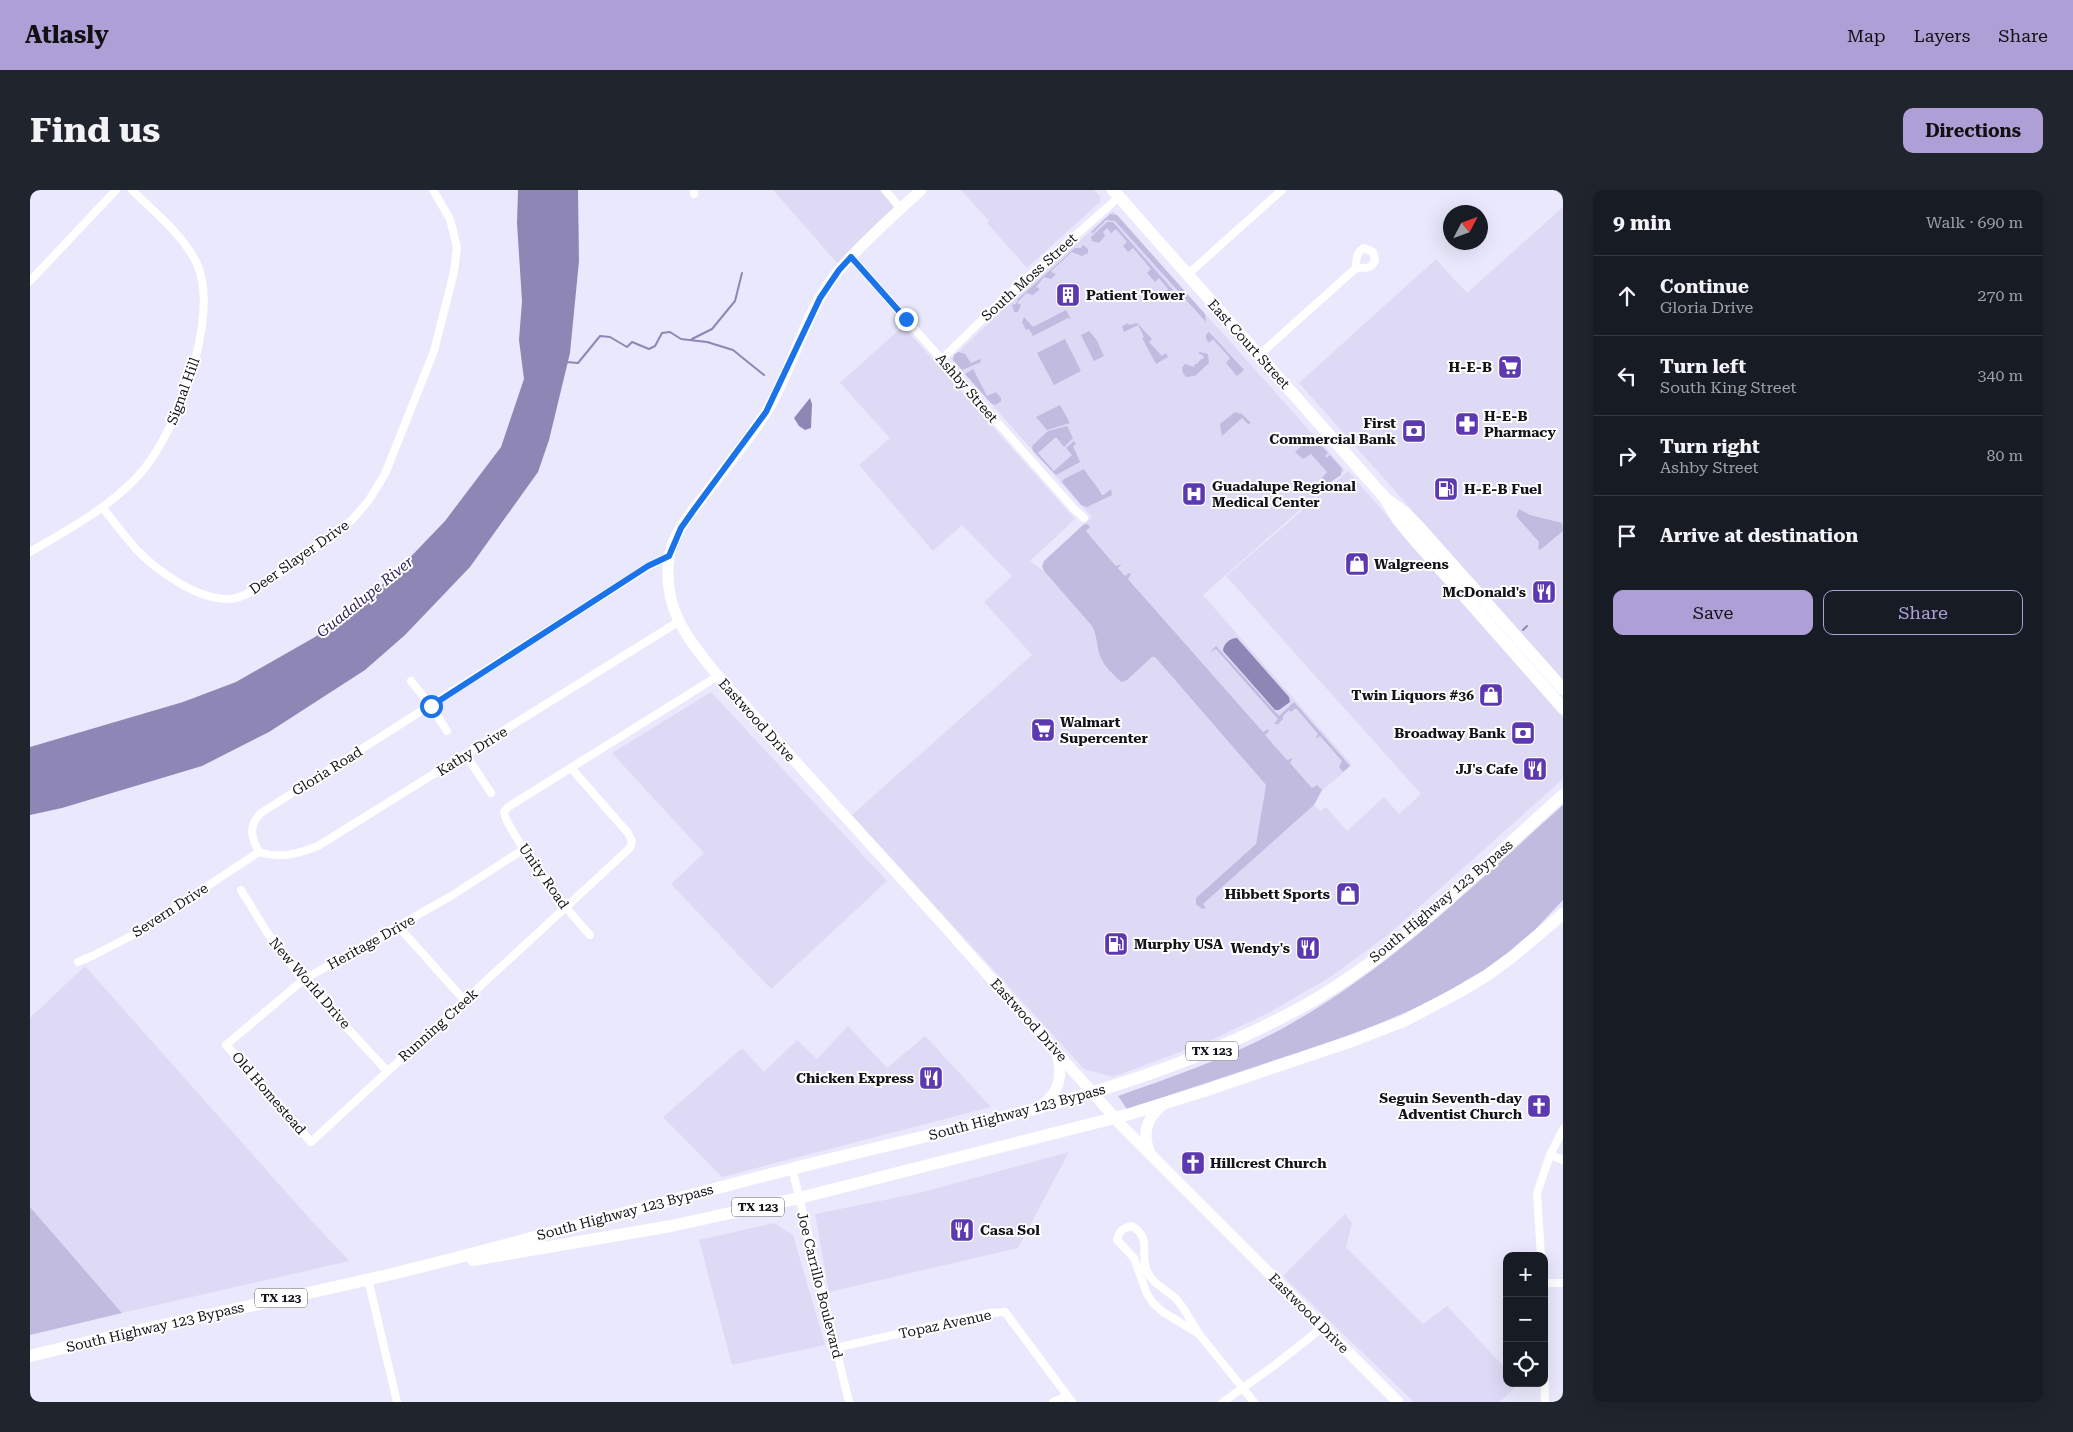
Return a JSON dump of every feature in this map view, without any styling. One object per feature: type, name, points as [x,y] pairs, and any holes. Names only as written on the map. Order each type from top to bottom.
[{"type":"main road","points":[[669,556],[681,528],[766,412],[820,298],[839,270],[922,190]]},
{"type":"main road","name":"East Court Street","points":[[1116,194],[1385,498],[1411,536],[1563,708]]},
{"type":"main road","name":"East Court Street","points":[[1385,498],[1405,513],[1420,528],[1563,689]]},
{"type":"main road","name":"Eastwood Drive","points":[[669,556],[669,589],[673,610],[678,622],[693,645],[718,676],[940,921],[1114,1118],[1398,1402]]},
{"type":"main road","name":"South Highway 123 Bypass","points":[[396,1273],[792,1168],[1093,1093],[1155,1073],[1226,1046],[1296,1010],[1360,969],[1429,915],[1563,795]]},
{"type":"main road","name":"South Highway 123 Bypass","points":[[30,1356],[396,1273],[670,1226],[799,1198],[1114,1118],[1352,1041],[1404,1021],[1457,994],[1486,976],[1512,957],[1563,914]]},
{"type":"main road","points":[[1040,1107],[1052,1097],[1059,1085],[1060,1070],[1056,1051]]},
{"type":"main road","points":[[1152,1156],[1146,1140],[1146,1126],[1152,1115],[1164,1103]]},
{"type":"street","points":[[30,281],[116,190]]},
{"type":"street","name":"Signal Hill","points":[[30,552],[103,508],[140,474],[160,445],[173,421],[197,352],[204,315],[204,288],[198,266],[190,251],[175,232],[132,190]]},
{"type":"street","name":"Deer Slayer Drive","points":[[103,508],[137,550],[158,569],[188,588],[217,598],[228,599],[241,597],[252,591],[351,521],[369,500],[386,474],[434,351],[454,272],[457,247],[450,219],[433,190]]},
{"type":"street","points":[[885,190],[901,209]]},
{"type":"street","points":[[1187,275],[1282,190]]},
{"type":"street","name":"South Moss Street","points":[[942,359],[1116,194]]},
{"type":"street","name":"Ashby Street","points":[[851,257],[1084,518]]},
{"type":"street","points":[[1259,355],[1356,269]]},
{"type":"street","points":[[431,706],[648,566],[669,556]]},
{"type":"street","name":"Kathy Drive","points":[[259,852],[271,856],[284,856],[318,846],[678,622]]},
{"type":"street","points":[[571,768],[718,676]]},
{"type":"street","points":[[411,681],[431,706],[447,731]]},
{"type":"street","name":"Gloria Road","points":[[259,852],[252,840],[251,828],[254,820],[261,813],[431,706]]},
{"type":"street","points":[[466,755],[490,793]]},
{"type":"street","name":"Unity Road","points":[[571,768],[504,812],[506,820],[550,889],[590,935]]},
{"type":"street","name":"Running Creek","points":[[311,1142],[630,848],[632,841],[628,833],[571,768]]},
{"type":"street","name":"Heritage Drive","points":[[226,1044],[303,980],[398,926],[524,849]]},
{"type":"street","name":"Severn Drive","points":[[78,962],[133,934],[259,852]]},
{"type":"street","name":"New World Drive","points":[[240,890],[268,934],[303,980],[387,1071]]},
{"type":"street","points":[[398,926],[465,1001]]},
{"type":"street","name":"Old Homestead","points":[[226,1044],[311,1142]]},
{"type":"street","points":[[1541,1252],[1538,1193],[1550,1155],[1563,1129]]},
{"type":"street","points":[[1550,1155],[1563,1160]]},
{"type":"street","name":"Joe Carrillo Boulevard","points":[[792,1168],[849,1402]]},
{"type":"street","points":[[1199,1334],[1163,1312],[1153,1303],[1147,1294],[1143,1271],[1144,1239],[1139,1230],[1132,1226],[1124,1228],[1118,1233],[1117,1240],[1134,1258],[1143,1271],[1154,1283],[1178,1300],[1199,1334],[1254,1402]]},
{"type":"street","points":[[368,1279],[397,1402]]},
{"type":"street","points":[[1548,1283],[1563,1283]]},
{"type":"street","name":"Topaz Avenue","points":[[835,1348],[990,1313],[1006,1312],[1070,1399]]},
{"type":"street","points":[[1223,1402],[1323,1327]]},
{"type":"street","points":[[1545,1387],[1545,1402]]},
{"type":"street","points":[[1054,1402],[1070,1399]]},
{"type":"shaded area","points":[[518,190],[578,190],[579,261],[570,353],[549,440],[538,472],[470,567],[405,635],[365,670],[269,732],[202,766],[62,808],[30,815],[30,747],[183,702],[236,682],[315,637],[365,601],[445,521],[501,447],[524,379],[519,340],[522,301],[517,223]]},
{"type":"shaded area","points":[[773,190],[880,190],[895,208],[838,264]]},
{"type":"shaded area","points":[[961,190],[1094,190],[1100,196],[1101,201],[1027,268]]},
{"type":"shaded area","points":[[1563,207],[1563,680],[1299,383],[1436,259],[1467,293]]},
{"type":"shaded area","name":"Guadalupe Regional Medical Center","points":[[1113,211],[1345,470],[1203,595],[1352,765],[1317,795],[1082,526],[1092,517],[951,359]]},
{"type":"shaded area","points":[[1110,214],[1117,215],[1205,314],[1206,322],[1115,221],[1106,220],[1093,233],[1091,232]]},
{"type":"shaded area","points":[[1107,222],[1113,222],[1173,290],[1167,295],[1164,293],[1168,289],[1159,278],[1155,282],[1147,273],[1151,269],[1133,248],[1128,252],[1123,246],[1127,242],[1116,229],[1111,233],[1107,228],[1103,232],[1105,236],[1099,243],[1092,241],[1091,237]]},
{"type":"shaded area","points":[[1083,245],[1088,249],[1088,253],[1082,256],[1072,252],[1052,270],[1051,272],[1056,274],[1051,279],[1044,277],[1036,287],[1040,289],[1033,295],[1026,293],[1017,303],[1021,305],[1018,312],[1014,312],[1012,305],[1016,304],[1018,299],[1075,248],[1081,248]]},
{"type":"shaded area","points":[[1066,310],[1071,319],[1068,318],[1033,336],[1029,329],[1026,330],[1022,322],[1024,317],[1033,327]]},
{"type":"shaded area","points":[[1128,323],[1129,325],[1137,323],[1152,339],[1149,342],[1162,356],[1166,353],[1168,357],[1156,364],[1142,338],[1144,337],[1138,325],[1124,332],[1122,326]]},
{"type":"shaded area","points":[[903,326],[1075,519],[1030,561],[1044,571],[1092,626],[1097,636],[1098,649],[1127,680],[1152,657],[1155,657],[1266,785],[1256,844],[1203,904],[1314,805],[1321,811],[1326,807],[1347,831],[1384,797],[1399,814],[1421,794],[1226,576],[1348,471],[1563,718],[1563,779],[1389,934],[1332,976],[1272,1011],[1212,1040],[1113,1077],[1084,1069],[852,815],[1032,655],[984,602],[1012,576],[962,525],[933,551],[859,465],[890,438],[840,383]]},
{"type":"shaded area","points":[[1089,331],[1096,339],[1104,356],[1094,361],[1081,335]]},
{"type":"shaded area","points":[[1209,332],[1244,370],[1237,376],[1226,363],[1230,358],[1213,339],[1209,343],[1206,339],[1206,335]]},
{"type":"shaded area","points":[[1065,339],[1081,371],[1054,385],[1037,353]]},
{"type":"shaded area","points":[[958,352],[965,354],[971,363],[980,359],[981,362],[962,370],[953,360],[954,355]]},
{"type":"shaded area","points":[[1198,353],[1208,354],[1209,363],[1195,376],[1186,377],[1182,368],[1185,364],[1194,367],[1195,364],[1203,359],[1204,356]]},
{"type":"shaded area","points":[[973,369],[987,396],[996,392],[1001,398],[1001,401],[996,405],[996,403],[995,405],[992,404],[965,374]]},
{"type":"shaded area","points":[[810,398],[812,404],[811,428],[805,430],[799,426],[794,418]]},
{"type":"shaded area","points":[[1060,405],[1070,423],[1047,430],[1036,417]]},
{"type":"shaded area","points":[[1235,412],[1242,414],[1251,423],[1248,424],[1242,418],[1222,436],[1220,424]]},
{"type":"shaded area","points":[[1067,426],[1073,438],[1064,447],[1056,437],[1038,453],[1054,471],[1072,455],[1066,448],[1074,441],[1076,444],[1073,446],[1080,462],[1056,475],[1033,451],[1032,446],[1048,431]]},
{"type":"shaded area","points":[[1308,436],[1315,438],[1328,453],[1325,456],[1326,458],[1330,455],[1342,469],[1341,475],[1328,484],[1322,478],[1327,472],[1311,454],[1303,459],[1295,452],[1305,443],[1302,439]]},
{"type":"shaded area","points":[[1084,469],[1102,495],[1111,489],[1112,495],[1087,507],[1081,505],[1062,482],[1064,479]]},
{"type":"shaded area","points":[[1519,509],[1530,515],[1562,523],[1563,531],[1540,550],[1538,548],[1539,542],[1516,516]]},
{"type":"shaded area","points":[[1087,524],[1090,527],[1086,531],[1116,566],[1122,564],[1118,568],[1125,576],[1129,573],[1131,574],[1128,579],[1263,732],[1268,729],[1269,731],[1265,735],[1287,760],[1293,758],[1290,763],[1312,788],[1317,785],[1322,790],[1314,805],[1203,904],[1206,908],[1202,909],[1196,904],[1196,898],[1256,844],[1266,785],[1155,657],[1152,657],[1127,680],[1122,682],[1105,664],[1099,654],[1092,626],[1044,571],[1042,566],[1044,561],[1083,525]]},
{"type":"shaded area","points":[[1237,638],[1289,697],[1290,702],[1279,710],[1275,710],[1223,651],[1227,642]]},
{"type":"shaded area","points":[[1216,646],[1279,716],[1294,702],[1350,766],[1343,772],[1339,767],[1342,761],[1320,736],[1315,739],[1318,734],[1296,708],[1291,712],[1289,710],[1278,724],[1274,724],[1278,719],[1216,649],[1210,652]]},
{"type":"shaded area","points":[[711,692],[887,881],[771,989],[671,884],[704,853],[612,753]]},
{"type":"shaded area","points":[[1563,805],[1563,900],[1523,941],[1482,972],[1425,1003],[1396,1016],[1306,1050],[1127,1109],[1118,1096],[1206,1064],[1250,1045],[1292,1023],[1329,1000],[1365,976],[1433,922]]},
{"type":"shaded area","points":[[85,966],[349,1261],[122,1313],[30,1207],[30,1018]]},
{"type":"shaded area","points":[[848,1026],[887,1068],[925,1036],[991,1107],[722,1177],[663,1117],[742,1048],[764,1072],[797,1040],[817,1059]]},
{"type":"shaded area","points":[[1069,1152],[1018,1248],[829,1292],[815,1214],[919,1193]]},
{"type":"shaded area","points":[[30,1207],[122,1313],[30,1335]]},
{"type":"shaded area","points":[[1345,1214],[1352,1223],[1346,1247],[1423,1324],[1447,1306],[1503,1366],[1503,1387],[1515,1387],[1500,1402],[1414,1402],[1283,1276]]},
{"type":"shaded area","points":[[774,1223],[793,1235],[825,1345],[732,1365],[699,1240]]},
{"type":"waterway","points":[[1557,190],[1563,195]]},
{"type":"waterway","points":[[692,339],[712,329],[735,301],[742,273]]},
{"type":"waterway","points":[[566,362],[578,363],[600,336],[610,337],[627,347],[632,342],[649,349],[655,346],[662,333],[670,332],[681,339],[707,342],[733,350],[764,375]]},
{"type":"waterway","points":[[1523,630],[1527,626]]},
{"type":"place","name":"Patient Tower","points":[[1068,295]]},
{"type":"place","name":"H-E-B","points":[[1510,367]]},
{"type":"place","name":"H-E-B Pharmacy","points":[[1467,424]]},
{"type":"place","name":"First Commercial Bank","points":[[1414,431]]},
{"type":"place","name":"H-E-B Fuel","points":[[1446,489]]},
{"type":"place","name":"Guadalupe Regional Medical Center","points":[[1194,494]]},
{"type":"place","name":"Walgreens","points":[[1357,564]]},
{"type":"place","name":"McDonald's","points":[[1544,592]]},
{"type":"place","name":"Twin Liquors #36","points":[[1491,695]]},
{"type":"place","name":"Walmart Supercenter","points":[[1043,730]]},
{"type":"place","name":"Broadway Bank","points":[[1523,733]]},
{"type":"place","name":"JJ's Cafe","points":[[1535,769]]},
{"type":"place","name":"Hibbett Sports","points":[[1348,894]]},
{"type":"place","name":"Murphy USA","points":[[1116,944]]},
{"type":"place","name":"Wendy's","points":[[1308,948]]},
{"type":"place","name":"Chicken Express","points":[[931,1078]]},
{"type":"place","name":"Seguin Seventh-day Adventist Church","points":[[1539,1106]]},
{"type":"place","name":"Hillcrest Church","points":[[1193,1163]]},
{"type":"place","name":"Casa Sol","points":[[962,1230]]},
{"type":"route","points":[[431,706],[648,566],[669,556],[681,528],[766,412],[820,298],[828,284],[851,257],[906,319]]},
{"type":"water label","name":"Guadalupe River","points":[[365,597]]}]
